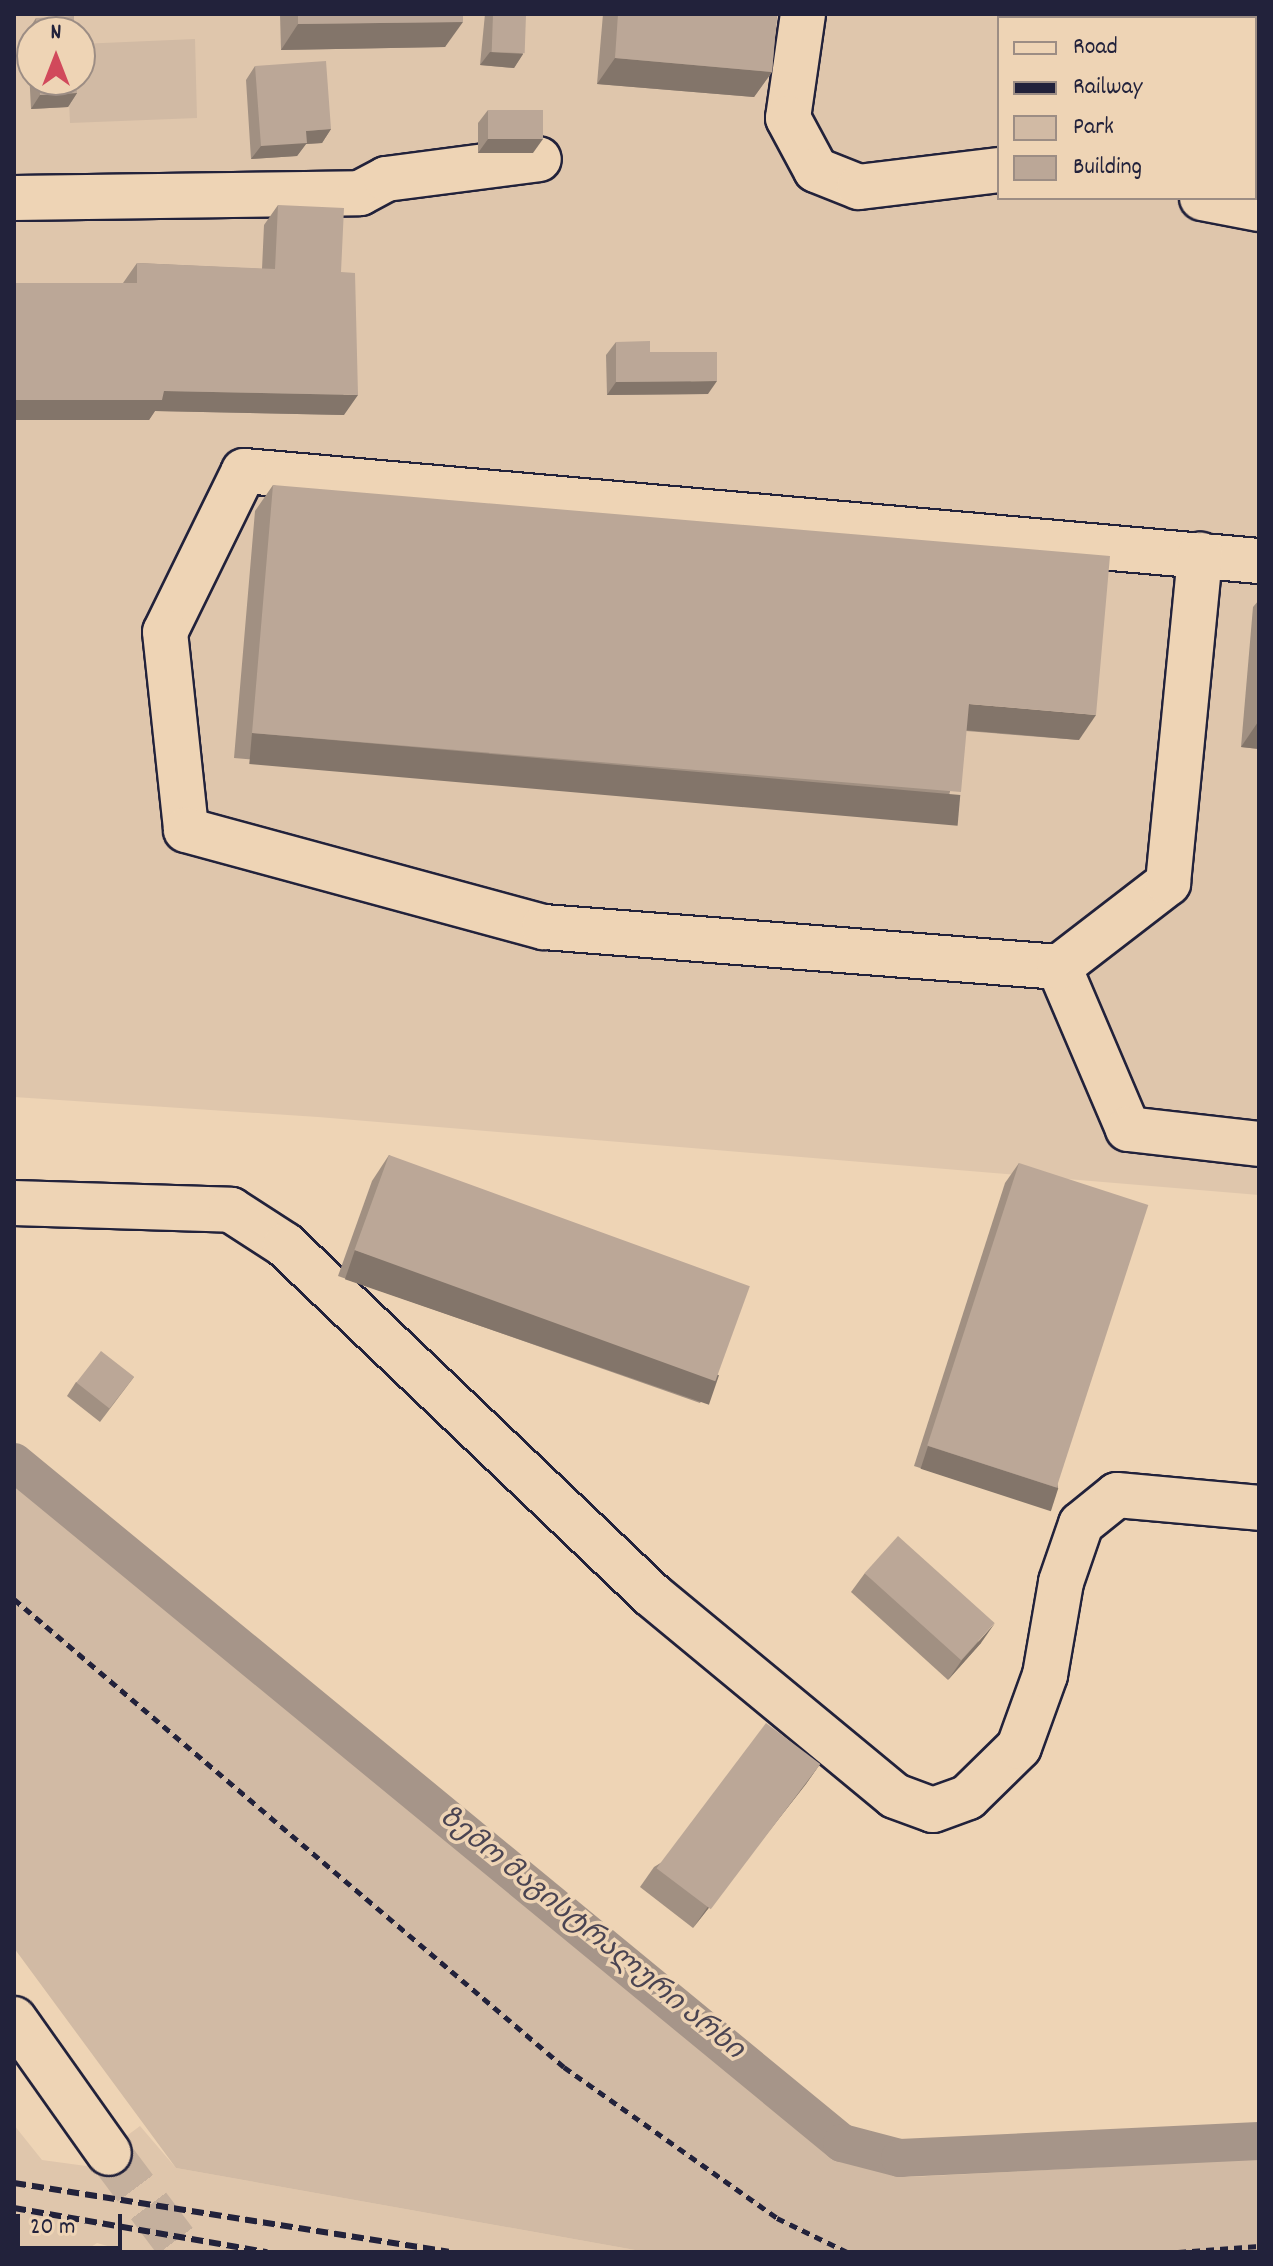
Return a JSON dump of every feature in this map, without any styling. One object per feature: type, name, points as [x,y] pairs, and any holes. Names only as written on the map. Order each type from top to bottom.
[{"type":"street","points":[[803,14],[788,118],[816,170],[859,187],[997,170]]},
{"type":"street","points":[[14,198],[360,193],[386,179],[539,159]]},
{"type":"street","points":[[1212,200],[1259,209]]},
{"type":"street","points":[[1200,555],[1168,883],[1059,967],[544,927],[186,830],[165,632],[244,471],[1200,555],[1259,561]]},
{"type":"street","points":[[1059,967],[1128,1129],[1259,1144]]},
{"type":"street","points":[[14,1203],[231,1210],[285,1245],[652,1595],[895,1796],[933,1810],[968,1797],[1019,1747],[1045,1675],[1061,1582],[1081,1524],[1117,1495],[1259,1508]]},
{"type":"street","points":[[14,2019],[30,2059],[109,2153]]},
{"type":"path","points":[[14,1599],[138,1698],[323,1863],[564,2067],[777,2218],[847,2252]]},
{"type":"path","points":[[1178,2252],[1259,2246]]},
{"type":"shaded area","points":[[14,14],[1259,14],[1259,1195],[318,1117],[14,1097]]},
{"type":"shaded area","points":[[14,2125],[42,2160],[86,2166],[140,2126],[176,2168],[646,2252],[129,2252],[97,2243],[83,2252],[14,2252]]},
{"type":"green space","points":[[195,39],[197,118],[70,123],[69,96],[96,96],[96,43]]},
{"type":"green space","points":[[14,1479],[836,2160],[909,2177],[1259,2159],[1259,2252],[646,2252],[176,2168],[14,1948]]},
{"type":"building","points":[[298,14],[463,14],[463,22],[298,24]]},
{"type":"building","points":[[493,14],[526,15],[525,53],[492,52]]},
{"type":"building","points":[[618,14],[777,14],[772,72],[615,58]]},
{"type":"building","points":[[326,61],[331,129],[306,131],[307,143],[261,146],[255,66]]},
{"type":"building","points":[[488,110],[543,110],[543,139],[488,139]]},
{"type":"building","points":[[278,205],[344,208],[341,272],[355,273],[358,395],[164,391],[162,400],[14,400],[14,283],[137,283],[137,263],[275,269]]},
{"type":"building","points":[[650,341],[650,352],[717,352],[717,381],[616,382],[616,342]]},
{"type":"building","points":[[273,485],[1110,556],[1096,715],[969,704],[961,792],[252,733]]},
{"type":"building","points":[[389,1155],[750,1286],[715,1381],[354,1250]]},
{"type":"building","points":[[1019,1163],[1148,1205],[1057,1487],[927,1445]]},
{"type":"building","points":[[101,1351],[134,1377],[109,1408],[76,1383]]},
{"type":"building","points":[[898,1536],[995,1623],[961,1660],[865,1573]]},
{"type":"building","points":[[766,1723],[820,1764],[711,1909],[656,1868]]},
{"type":"waterway","name":"ზემო მაგისტრალური არხი","points":[[14,1462],[842,2143],[900,2158],[1259,2141]]},
{"type":"tunnel","points":[[109,2153],[183,2252]]},
{"type":"railway","points":[[14,2183],[449,2252]]},
{"type":"railway","points":[[14,2208],[267,2252]]}]
